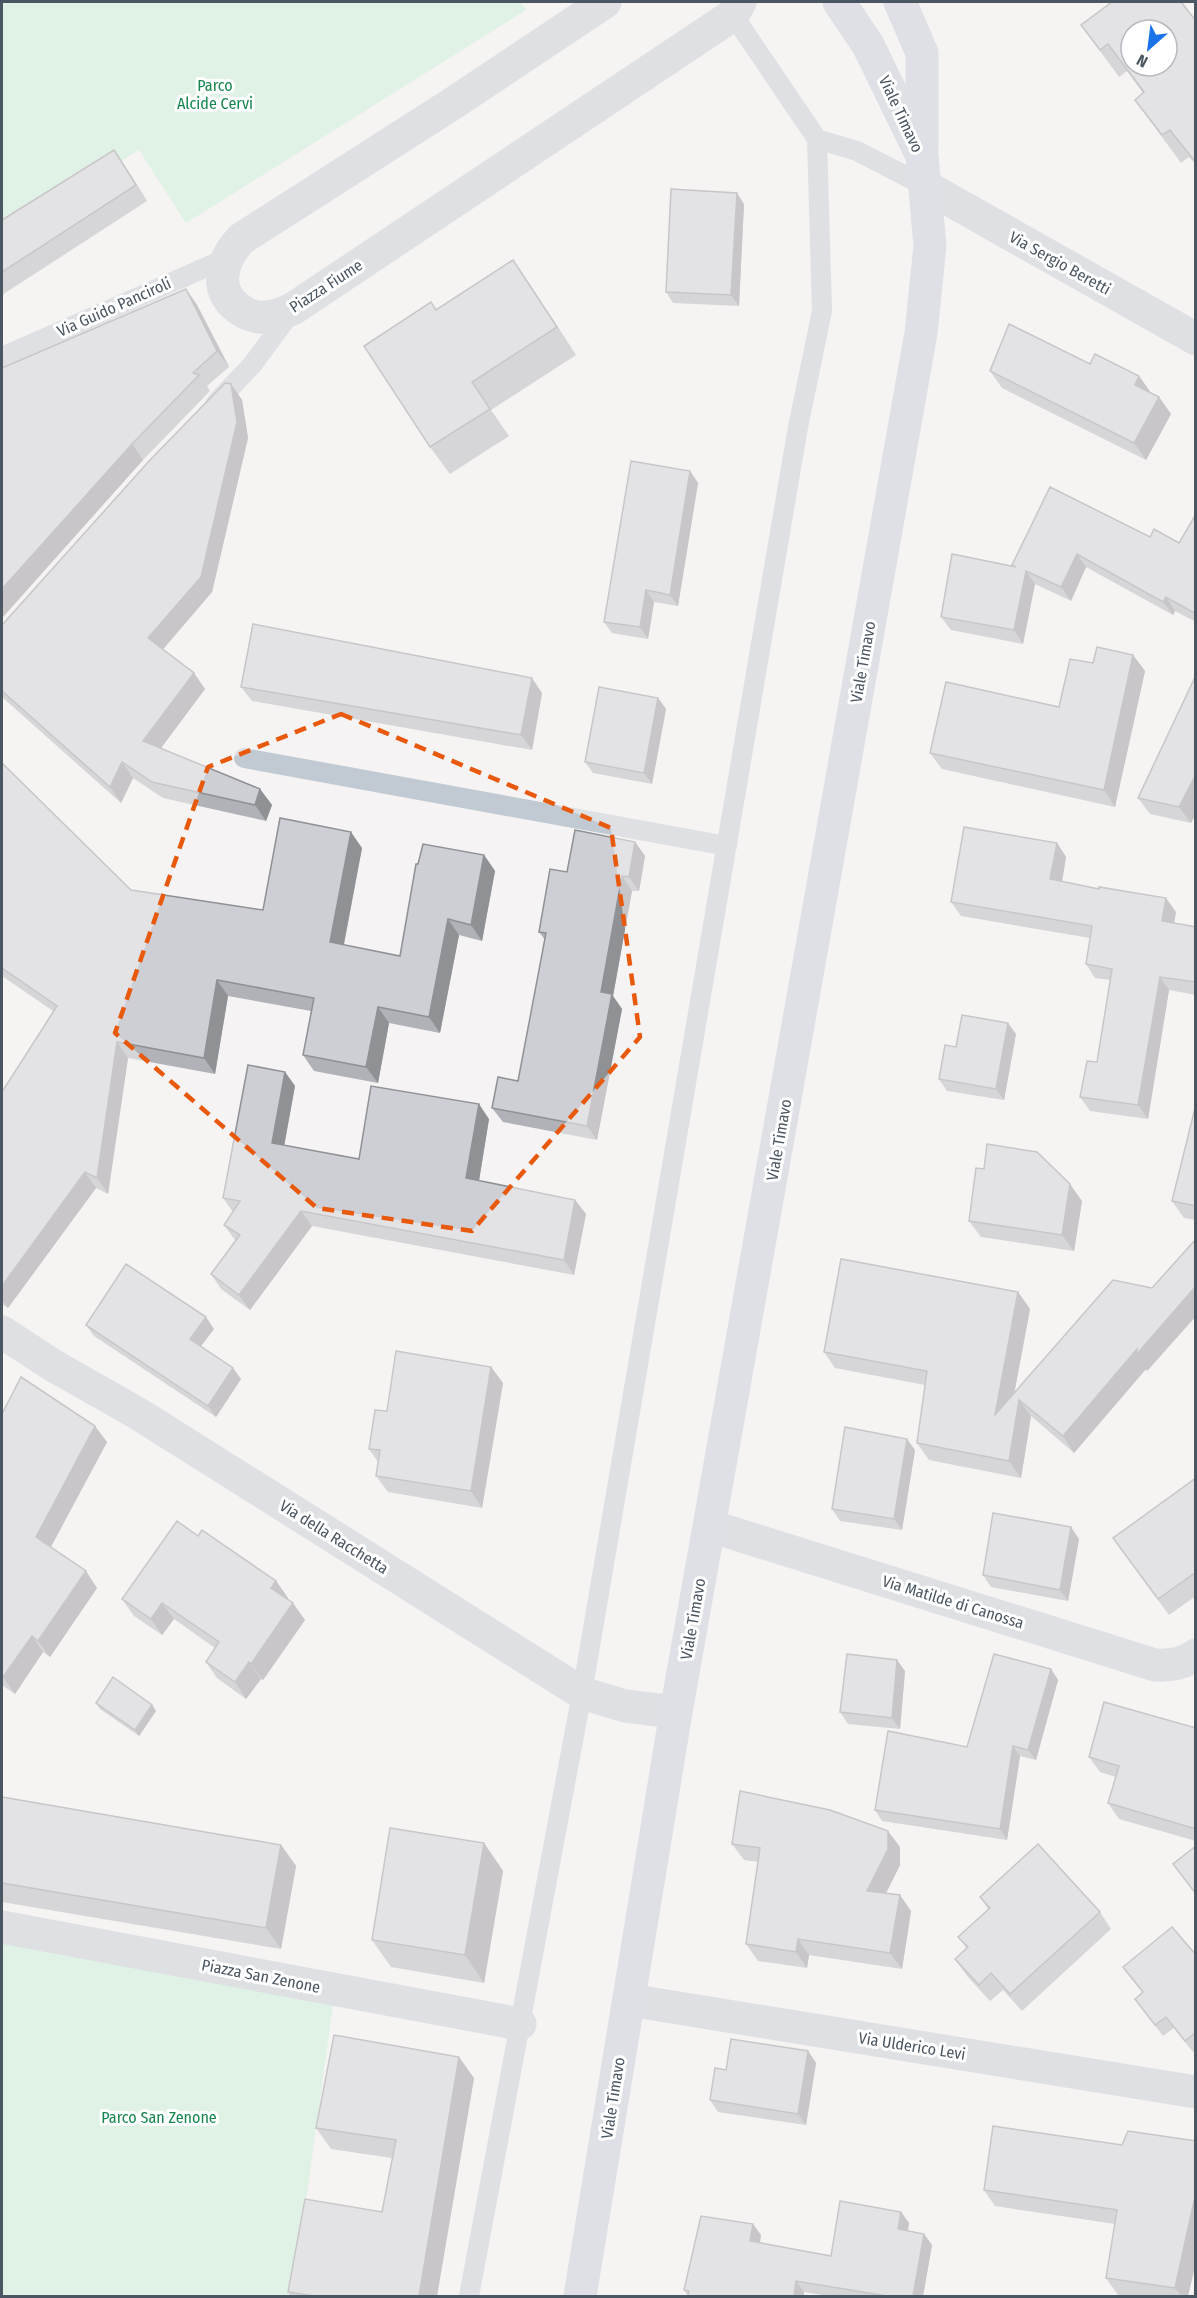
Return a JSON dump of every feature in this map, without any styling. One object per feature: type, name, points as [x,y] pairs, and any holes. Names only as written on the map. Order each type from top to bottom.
[{"type":"main road","name":"Viale Timavo","points":[[580,2296],[676,1712],[921,333],[930,246],[923,171],[868,45],[839,2]]},
{"type":"main road","points":[[900,2],[922,53],[923,171]]},
{"type":"street","name":"Piazza Fiume","points":[[605,2],[242,239],[233,248],[224,265],[222,286],[234,305],[252,316],[263,317],[277,316],[294,308],[736,8]]},
{"type":"street","name":"Via Sergio Beretti","points":[[923,171],[1196,339]]},
{"type":"street","name":"Via della Racchetta","points":[[2,1332],[54,1366],[137,1413],[582,1694],[625,1706],[676,1712]]},
{"type":"street","name":"Via Matilde di Canossa","points":[[710,1526],[1155,1665],[1167,1666],[1180,1663],[1196,1655]]},
{"type":"street","name":"Piazza San Zenone","points":[[2,1927],[520,2024]]},
{"type":"street","name":"Via Ulderico Levi","points":[[629,2000],[1196,2092]]},
{"type":"lane","points":[[470,2296],[582,1694],[798,427],[822,311],[817,139],[736,8]]},
{"type":"lane","points":[[817,139],[923,171]]},
{"type":"lane","name":"Via Guido Panciroli","points":[[2,357],[228,258]]},
{"type":"lane","points":[[201,418],[252,365],[294,308]]},
{"type":"lane","points":[[244,758],[727,846]]},
{"type":"highlighted area","points":[[341,714],[611,828],[640,1037],[472,1231],[317,1208],[115,1033],[208,767]]},
{"type":"green space","name":"Parco Alcide Cervi","points":[[2,2],[520,2],[526,10],[186,223],[139,150],[2,234]]},
{"type":"green space","name":"Parco San Zenone","points":[[2,1927],[335,1990],[293,2296],[2,2296]]},
{"type":"building","points":[[1112,2],[1181,2],[1196,21],[1196,157],[1193,159],[1170,130],[1162,135],[1135,100],[1144,92],[1134,78],[1179,78],[1179,18],[1119,18],[1119,59],[1108,44],[1100,50],[1081,25]]},
{"type":"building","points":[[114,150],[136,185],[2,272],[2,220]]},
{"type":"building","points":[[671,189],[737,193],[731,295],[666,292]]},
{"type":"building","points":[[513,260],[557,327],[472,382],[490,409],[430,447],[364,346],[431,302],[436,310]]},
{"type":"building","points":[[186,289],[217,351],[193,373],[199,375],[132,444],[2,589],[2,368]]},
{"type":"building","points":[[1009,324],[1090,364],[1095,354],[1139,376],[1135,385],[1159,397],[1134,443],[990,371]]},
{"type":"building","points":[[225,383],[231,384],[237,422],[201,577],[148,638],[194,673],[143,741],[260,789],[255,805],[152,782],[122,762],[110,787],[2,691],[2,625],[150,460]]},
{"type":"building","points":[[631,461],[690,471],[670,595],[646,590],[640,627],[604,622]]},
{"type":"building","points":[[1050,487],[1150,537],[1154,529],[1179,543],[1196,514],[1196,614],[1166,597],[1163,602],[1077,554],[1061,587],[1026,571],[1014,630],[941,617],[952,554],[1016,567],[1012,565]]},
{"type":"building","points":[[253,624],[532,678],[521,735],[241,687]]},
{"type":"building","points":[[1097,647],[1133,655],[1104,790],[930,753],[946,682],[1059,707],[1070,659],[1093,663]]},
{"type":"building","points":[[1196,675],[1196,774],[1179,807],[1138,798]]},
{"type":"building","points":[[599,687],[658,698],[644,773],[585,762]]},
{"type":"building","points":[[2,763],[131,890],[263,910],[280,818],[351,832],[330,942],[400,956],[416,864],[418,864],[423,844],[484,855],[471,925],[448,919],[429,1017],[378,1007],[366,1067],[303,1055],[314,998],[217,980],[204,1058],[117,1042],[97,1178],[85,1172],[2,1286],[2,1092],[57,1006],[2,968]]},
{"type":"building","points":[[964,827],[1057,843],[1050,879],[1099,889],[1099,887],[1166,898],[1162,921],[1196,927],[1196,982],[1160,977],[1138,1105],[1080,1097],[1087,1061],[1097,1062],[1112,969],[1086,964],[1092,926],[951,902]]},
{"type":"building","points":[[575,830],[635,842],[629,877],[622,876],[601,992],[612,994],[587,1126],[492,1108],[498,1077],[518,1081],[546,933],[539,932],[550,869],[567,872]]},
{"type":"building","points":[[962,1015],[1008,1023],[996,1089],[939,1079],[945,1045],[956,1047]]},
{"type":"building","points":[[248,1065],[285,1072],[272,1143],[359,1159],[371,1086],[479,1104],[466,1178],[575,1200],[564,1260],[301,1211],[239,1295],[211,1274],[240,1235],[224,1225],[240,1201],[223,1198]]},
{"type":"building","points":[[1196,1104],[1196,1206],[1172,1201]]},
{"type":"building","points":[[987,1144],[1037,1152],[1070,1184],[1062,1235],[969,1221],[976,1168],[984,1169]]},
{"type":"building","points":[[1196,1239],[1196,1286],[1136,1355],[1137,1349],[1063,1436],[1019,1400],[1009,1461],[917,1443],[927,1371],[824,1352],[841,1259],[1018,1292],[995,1415],[1113,1280],[1152,1288]]},
{"type":"building","points":[[126,1264],[206,1317],[190,1339],[233,1368],[208,1406],[86,1325]]},
{"type":"building","points":[[396,1351],[491,1367],[471,1491],[376,1476],[380,1450],[369,1449],[375,1410],[387,1411]]},
{"type":"building","points":[[21,1377],[95,1426],[36,1537],[86,1571],[38,1641],[32,1636],[3,1677],[2,1414]]},
{"type":"building","points":[[845,1427],[907,1439],[894,1519],[832,1509]]},
{"type":"building","points":[[1196,1478],[1196,1572],[1158,1599],[1113,1538]]},
{"type":"building","points":[[993,1513],[1071,1527],[1060,1590],[983,1575]]},
{"type":"building","points":[[177,1521],[198,1536],[202,1530],[276,1581],[271,1588],[293,1603],[251,1664],[249,1662],[235,1682],[206,1662],[219,1642],[162,1603],[151,1619],[122,1599]]},
{"type":"building","points":[[847,1654],[897,1660],[892,1718],[840,1712]]},
{"type":"building","points":[[994,1654],[1051,1669],[1028,1750],[1013,1746],[1000,1829],[875,1810],[888,1731],[967,1747]]},
{"type":"building","points":[[113,1677],[152,1705],[135,1730],[96,1703]]},
{"type":"building","points":[[1104,1702],[1196,1728],[1196,1829],[1108,1803],[1119,1766],[1089,1757]]},
{"type":"building","points":[[740,1791],[830,1810],[888,1831],[888,1849],[867,1891],[900,1895],[890,1953],[798,1939],[796,1952],[746,1944],[760,1848],[732,1844]]},
{"type":"building","points":[[2,1797],[281,1845],[266,1928],[2,1883]]},
{"type":"building","points":[[390,1828],[484,1843],[465,1955],[372,1940]]},
{"type":"building","points":[[1038,1844],[1100,1912],[1010,1994],[991,1973],[979,1985],[955,1959],[968,1947],[958,1937],[990,1908],[980,1897]]},
{"type":"building","points":[[1196,1846],[1196,1894],[1173,1864]]},
{"type":"building","points":[[1172,1927],[1196,1955],[1196,2032],[1185,2041],[1166,2017],[1155,2025],[1135,1999],[1143,1992],[1123,1967]]},
{"type":"building","points":[[334,2035],[459,2057],[419,2296],[314,2296],[288,2292],[305,2199],[382,2212],[396,2140],[316,2128]]},
{"type":"building","points":[[731,2039],[808,2051],[798,2114],[710,2100],[715,2068],[726,2070]]},
{"type":"building","points":[[993,2126],[1122,2145],[1128,2131],[1196,2141],[1196,2192],[1175,2288],[1106,2278],[1117,2210],[984,2190]]},
{"type":"building","points":[[840,2201],[901,2212],[898,2229],[924,2234],[913,2296],[887,2296],[796,2281],[794,2296],[688,2296],[689,2291],[684,2290],[701,2216],[753,2224],[750,2241],[831,2256]]}]
